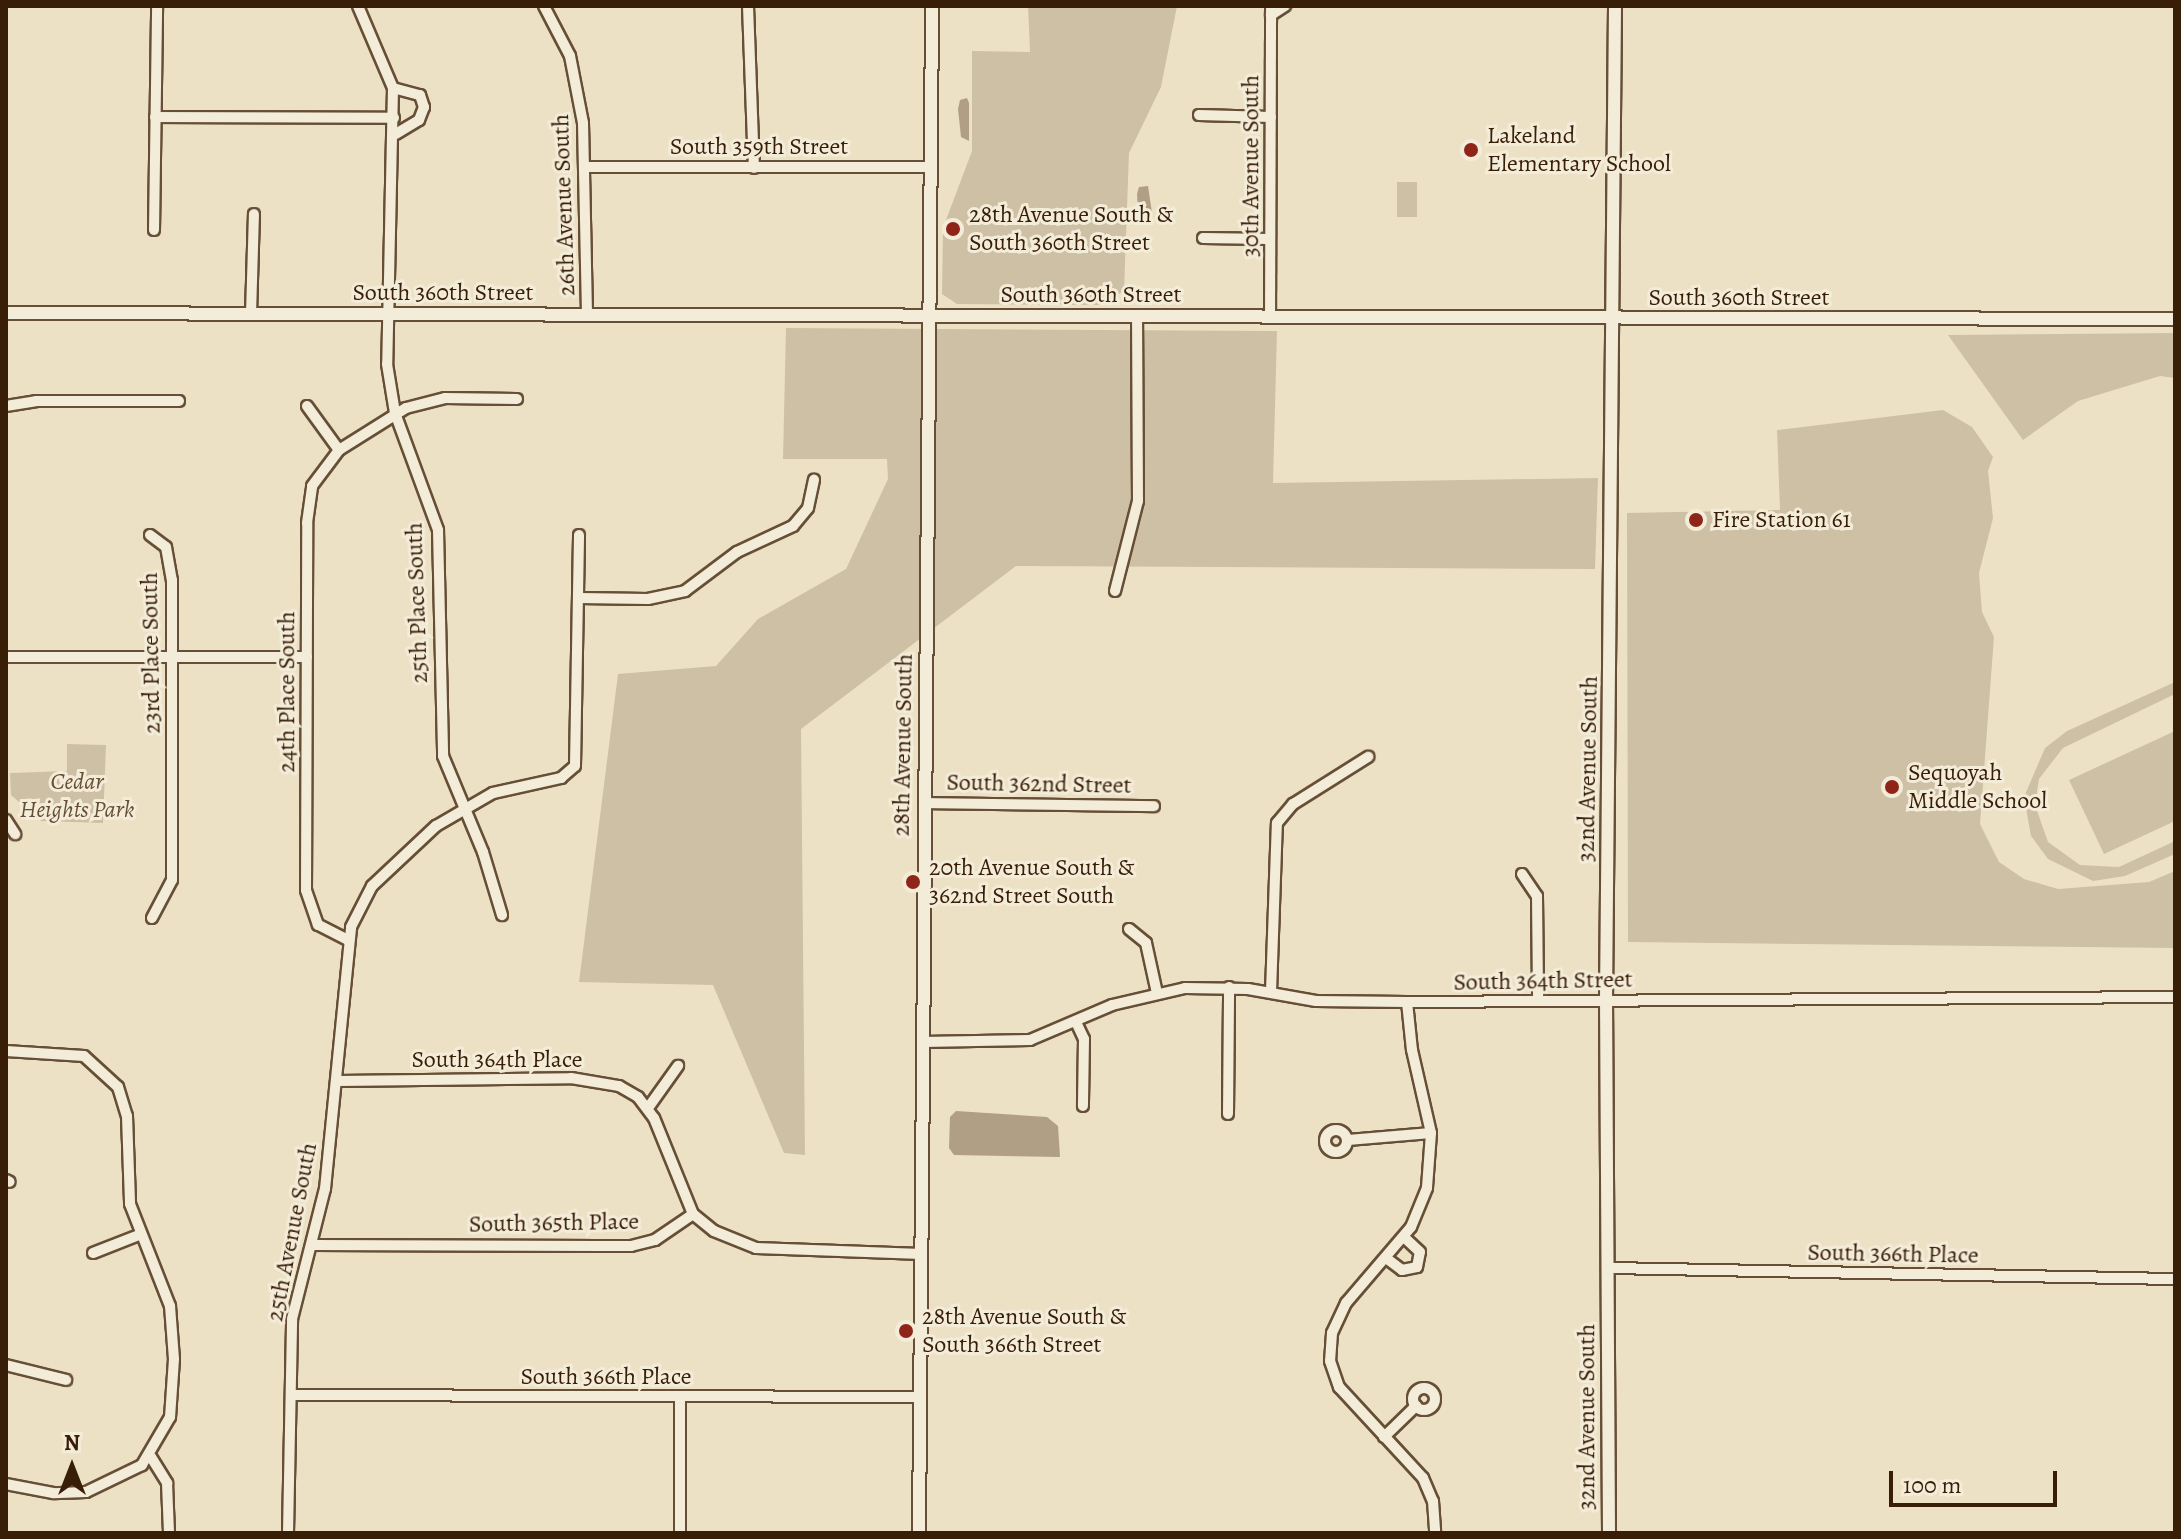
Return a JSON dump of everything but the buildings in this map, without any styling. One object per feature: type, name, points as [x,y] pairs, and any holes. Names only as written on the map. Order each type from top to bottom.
[{"type":"street","points":[[154,230],[157,6]]},
{"type":"street","name":"25th Place South","points":[[358,6],[393,88],[396,134],[388,374],[395,413],[438,530],[441,738],[446,769],[483,852],[502,915]]},
{"type":"street","name":"26th Avenue South","points":[[544,6],[577,79],[587,167],[587,315]]},
{"type":"street","points":[[748,6],[754,168]]},
{"type":"street","name":"28th Avenue South","points":[[919,1533],[932,6]]},
{"type":"street","name":"30th Avenue South","points":[[1270,318],[1271,10],[1285,6]]},
{"type":"street","name":"32nd Avenue South","points":[[1609,1533],[1610,1268],[1606,999],[1615,6]]},
{"type":"street","points":[[393,88],[420,95],[424,107],[419,120],[396,134]]},
{"type":"street","points":[[1199,115],[1271,117]]},
{"type":"street","points":[[155,117],[394,118]]},
{"type":"street","name":"South 359th Street","points":[[587,167],[931,167]]},
{"type":"street","points":[[251,314],[254,214]]},
{"type":"street","points":[[1203,238],[1270,239]]},
{"type":"street","name":"South 360th Street","points":[[6,313],[1612,320],[2175,319]]},
{"type":"street","points":[[1115,591],[1138,501],[1137,317]]},
{"type":"street","name":"24th Place South","points":[[348,940],[323,930],[307,901],[309,500],[317,475],[339,450],[395,413],[435,399],[517,399]]},
{"type":"street","points":[[6,406],[36,401],[179,401]]},
{"type":"street","points":[[307,406],[339,450]]},
{"type":"street","points":[[579,535],[579,598],[648,599],[685,591],[737,552],[793,526],[808,508],[814,480]]},
{"type":"street","name":"23rd Place South","points":[[150,535],[169,554],[172,656],[172,880],[152,918]]},
{"type":"street","name":"25th Avenue South","points":[[288,1533],[294,1307],[313,1245],[338,1081],[348,940],[372,886],[415,843],[463,810],[501,789],[571,772],[579,753],[579,598]]},
{"type":"street","points":[[6,657],[307,657]]},
{"type":"street","points":[[1271,992],[1277,823],[1293,804],[1368,757]]},
{"type":"street","name":"South 362nd Street","points":[[925,803],[1154,806]]},
{"type":"street","points":[[6,820],[15,834]]},
{"type":"street","points":[[1522,874],[1537,896],[1538,1000]]},
{"type":"street","points":[[1129,929],[1146,943],[1157,993]]},
{"type":"street","points":[[1228,1114],[1229,987]]},
{"type":"street","name":"South 364th Street","points":[[923,1042],[1014,1043],[1050,1035],[1076,1022],[1157,993],[1229,987],[1316,1001],[1407,1002],[2175,997]]},
{"type":"street","points":[[1407,1002],[1412,1050],[1431,1133],[1427,1188],[1404,1237],[1346,1303],[1332,1333],[1330,1361],[1339,1387],[1417,1469],[1430,1491],[1435,1533]]},
{"type":"street","points":[[1076,1022],[1084,1039],[1083,1106]]},
{"type":"street","points":[[6,1051],[72,1053],[93,1060],[114,1082],[125,1107],[129,1197],[139,1235],[170,1306],[174,1338],[172,1410],[151,1457],[129,1475],[86,1492],[53,1493],[6,1484]]},
{"type":"street","points":[[678,1066],[648,1108],[693,1214],[714,1231],[756,1248],[922,1254]]},
{"type":"street","name":"South 364th Place","points":[[338,1081],[586,1078],[619,1086],[648,1108]]},
{"type":"street","points":[[1348,1140],[1431,1133]]},
{"type":"street","name":"South 365th Place","points":[[313,1245],[631,1246],[655,1240],[693,1214]]},
{"type":"street","points":[[93,1253],[139,1235]]},
{"type":"street","points":[[1386,1258],[1402,1270],[1417,1267],[1420,1252],[1404,1237]]},
{"type":"street","name":"South 366th Place","points":[[1610,1268],[2175,1279]]},
{"type":"street","points":[[6,1365],[66,1380]]},
{"type":"street","name":"South 366th Place","points":[[292,1395],[920,1397]]},
{"type":"street","points":[[680,1397],[680,1533]]},
{"type":"street","points":[[1384,1437],[1416,1406]]},
{"type":"street","points":[[151,1457],[167,1483],[169,1533]]},
{"type":"green space","points":[[1028,6],[1177,6],[1161,87],[1129,153],[1124,291],[1099,305],[957,304],[942,294],[943,228],[972,151],[972,51],[1030,52]]},
{"type":"green space","points":[[1397,182],[1417,182],[1417,217],[1397,217]]},
{"type":"green space","points":[[786,328],[1277,331],[1273,483],[1598,478],[1595,569],[1016,566],[801,729],[805,1155],[784,1153],[713,985],[579,982],[618,674],[716,666],[758,619],[846,569],[888,479],[887,459],[783,459]]},
{"type":"green space","points":[[2175,333],[2175,378],[2160,376],[2078,401],[2023,440],[1948,335]]},
{"type":"green space","points":[[1943,410],[1972,427],[1993,457],[1988,471],[1993,518],[1979,573],[1982,612],[1994,637],[1980,824],[1999,862],[2024,879],[2058,889],[2149,882],[2175,871],[2175,948],[1628,942],[1627,513],[1780,510],[1777,430]]},
{"type":"green space","points":[[2175,682],[2175,694],[2063,748],[2039,779],[2035,805],[2048,842],[2080,865],[2119,867],[2175,841],[2175,854],[2125,876],[2093,881],[2048,859],[2031,836],[2024,797],[2045,748],[2067,731]]},
{"type":"green space","points":[[2175,731],[2175,821],[2104,854],[2069,780]]},
{"type":"green space","name":"Cedar Heights Park","points":[[67,744],[106,745],[103,823],[41,821],[11,795],[10,773],[67,771]]},
{"type":"shaded area","points":[[967,98],[969,141],[961,137],[958,109],[960,100]]},
{"type":"shaded area","points":[[1148,186],[1152,213],[1145,216],[1138,212],[1137,194],[1139,187]]},
{"type":"shaded area","points":[[956,1111],[1047,1117],[1058,1126],[1060,1157],[954,1155],[949,1148],[950,1117]]},
{"type":"place","name":"Lakeland Elementary School","points":[[1471,150]]},
{"type":"place","name":"28th Avenue South & South 360th Street","points":[[953,229]]},
{"type":"place","name":"Fire Station 61","points":[[1696,520]]},
{"type":"place","name":"Sequoyah Middle School","points":[[1892,787]]},
{"type":"place","name":"20th Avenue South & 362nd Street South","points":[[913,882]]},
{"type":"place","name":"28th Avenue South & South 366th Street","points":[[906,1331]]}]
